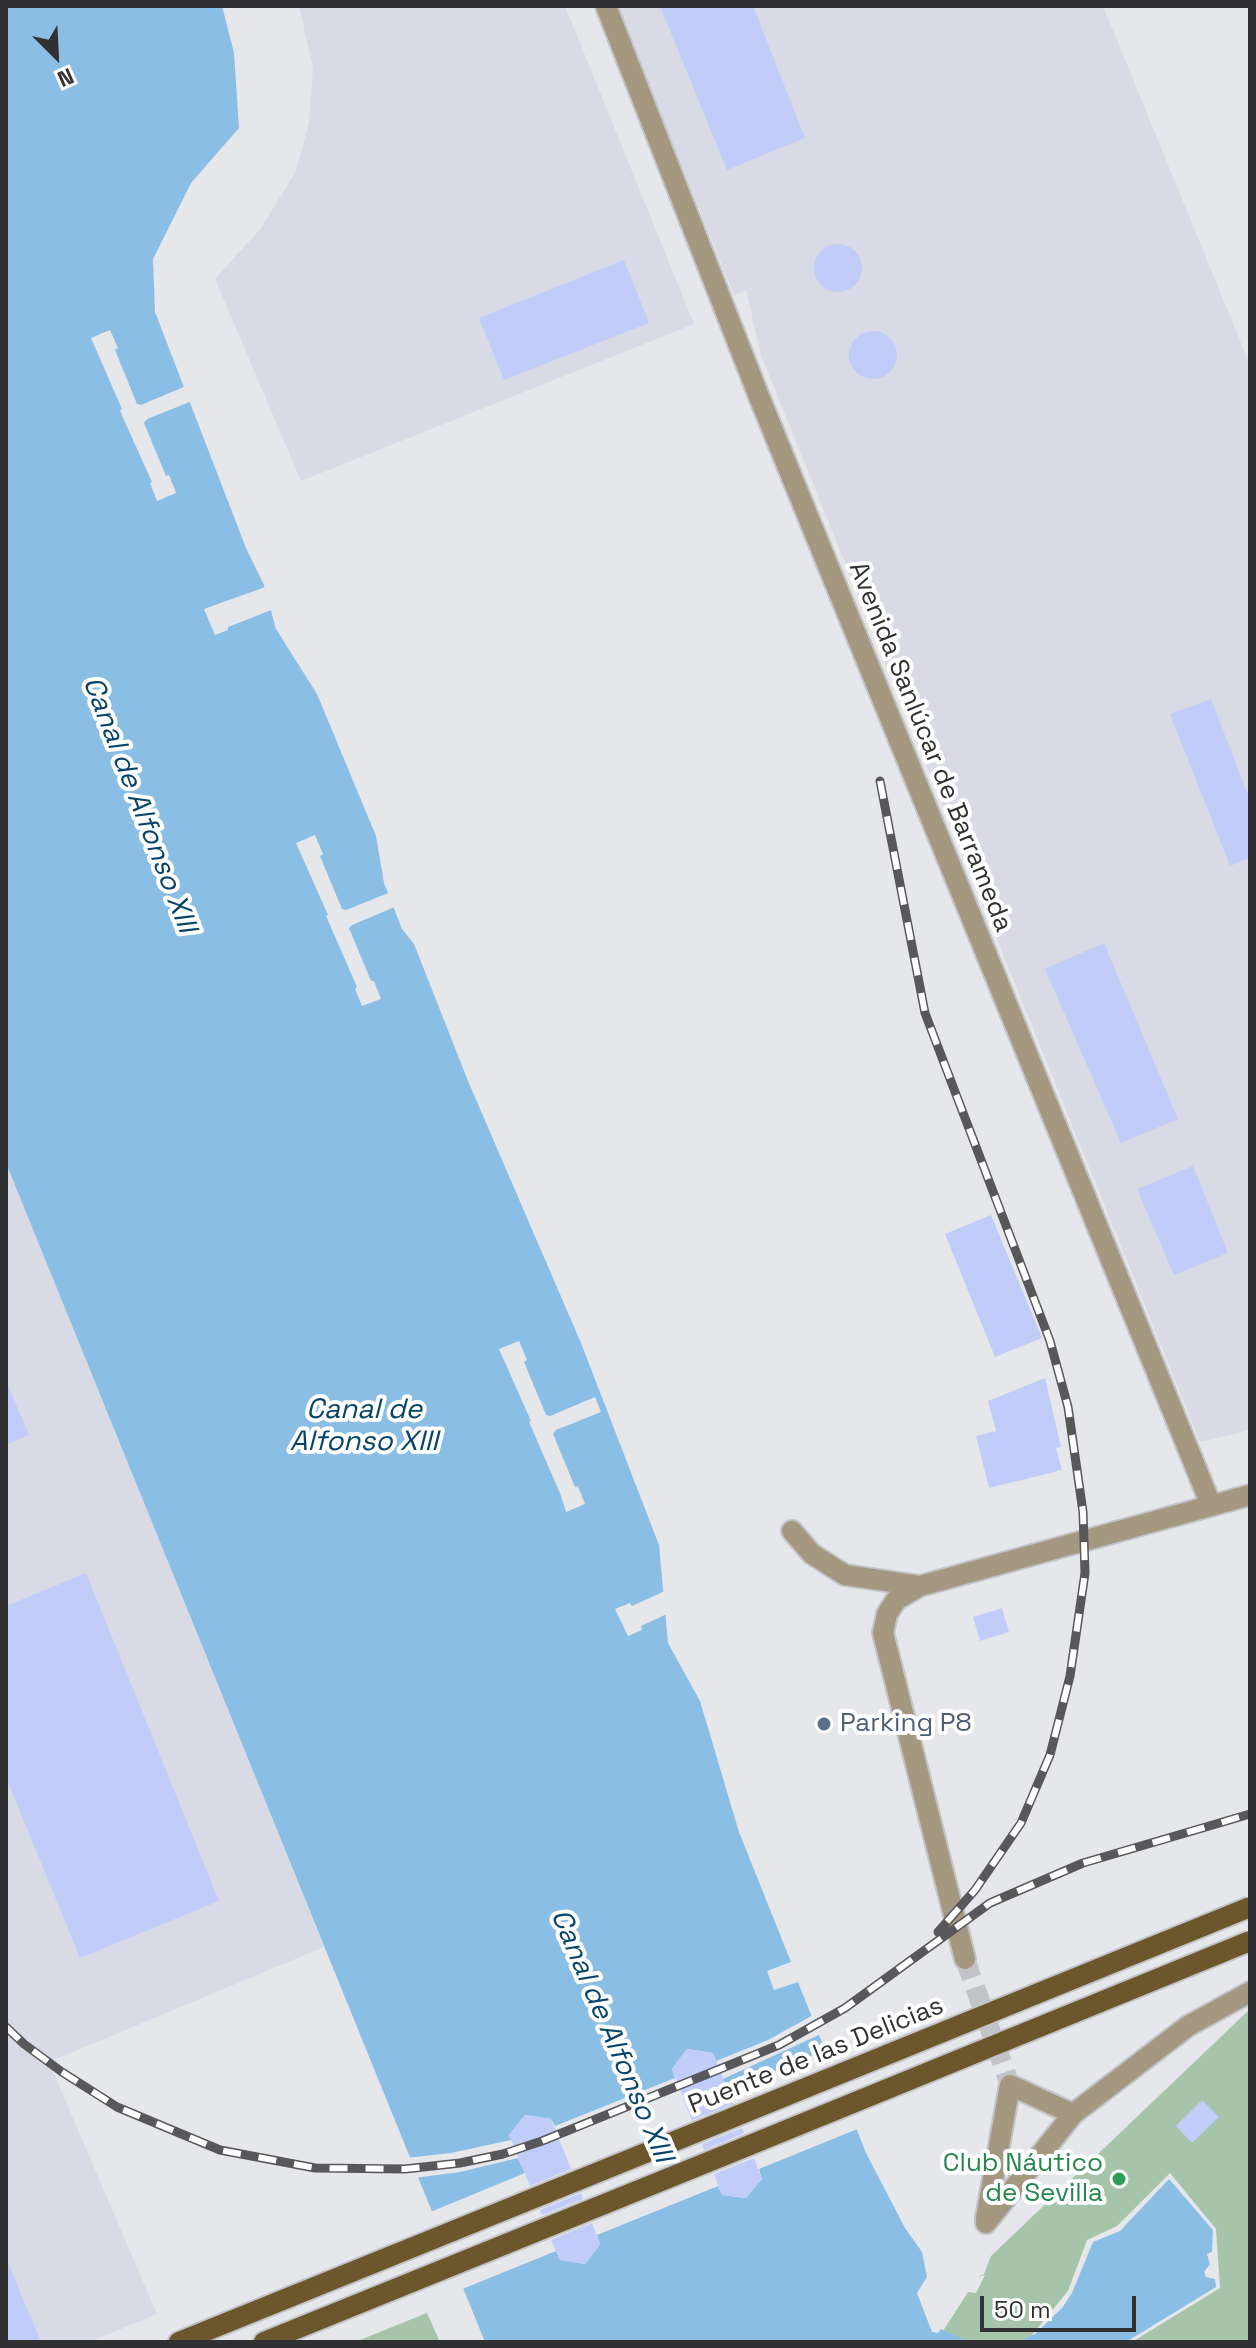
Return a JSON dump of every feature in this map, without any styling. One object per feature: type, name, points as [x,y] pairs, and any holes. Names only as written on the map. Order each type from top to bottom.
[{"type":"main road","name":"Puente de las Delicias","points":[[179,2342],[1250,1907]]},
{"type":"main road","points":[[264,2342],[1250,1941]]},
{"type":"street","name":"Avenida Sanlúcar de Barrameda","points":[[606,6],[758,394],[1211,1505]]},
{"type":"street","points":[[965,1959],[883,1633],[887,1614],[896,1600],[920,1586],[1250,1495]]},
{"type":"street","points":[[792,1531],[812,1554],[845,1575],[920,1586]]},
{"type":"street","points":[[1073,2114],[1010,2085],[986,2223],[1073,2114],[1188,2026],[1250,1992]]},
{"type":"shaded area","points":[[299,6],[565,6],[694,324],[301,481],[215,279],[261,228],[296,171],[309,123],[313,67]]},
{"type":"shaded area","points":[[617,6],[1103,6],[1250,365],[1250,1430],[1200,1442],[761,355],[746,290],[734,295]]},
{"type":"shaded area","points":[[6,1162],[324,1947],[49,2062],[157,2314],[90,2342],[6,2342]]},
{"type":"green space","name":"Club Náutico de Sevilla","points":[[1250,2009],[1250,2342],[1132,2342],[1220,2288],[1216,2229],[1170,2173],[1117,2226],[1087,2240],[1068,2291],[1031,2336],[1016,2342],[968,2342],[943,2331],[968,2292],[976,2293],[985,2275],[978,2277],[984,2274],[991,2256]]},
{"type":"green space","points":[[427,2313],[440,2342],[355,2342]]},
{"type":"water","name":"Canal de Alfonso XIII","points":[[6,6],[222,6],[234,53],[239,128],[191,183],[153,259],[155,312],[246,548],[264,585],[276,629],[317,694],[376,836],[384,883],[402,929],[414,944],[468,1081],[581,1343],[659,1545],[668,1643],[700,1701],[739,1832],[791,1962],[767,1971],[774,1990],[798,1982],[866,2153],[905,2228],[922,2252],[927,2277],[917,2293],[932,2332],[938,2333],[941,2329],[970,2342],[485,2342],[6,1163]]},
{"type":"water","points":[[1169,2179],[1213,2230],[1212,2252],[1207,2254],[1210,2264],[1204,2272],[1206,2277],[1215,2279],[1216,2287],[1126,2342],[1016,2342],[1035,2334],[1062,2308],[1072,2293],[1093,2242],[1120,2231]]},
{"type":"pier","points":[[110,330],[137,404],[186,386],[192,401],[144,423],[176,493],[157,501],[152,482],[91,338]]},
{"type":"pier","points":[[268,586],[274,609],[215,635],[204,609]]},
{"type":"pier","points":[[315,835],[323,854],[320,856],[342,909],[391,892],[397,906],[349,928],[381,999],[362,1006],[328,915],[296,843]]},
{"type":"pier","points":[[519,1341],[527,1360],[524,1362],[546,1415],[595,1397],[601,1412],[553,1434],[585,1504],[566,1512],[499,1349]]},
{"type":"pier","points":[[667,1590],[669,1613],[628,1636],[615,1609],[630,1603],[632,1606]]},
{"type":"pier","points":[[815,2014],[823,2033],[723,2079],[727,2090],[829,2049],[860,2128],[759,2169],[762,2179],[746,2198],[722,2195],[718,2186],[597,2235],[600,2244],[585,2264],[560,2260],[556,2251],[460,2290],[428,2213],[525,2173],[518,2158],[460,2172],[414,2178],[406,2158],[451,2153],[511,2140],[509,2135],[525,2115],[551,2119],[555,2126],[675,2078],[672,2069],[687,2049],[713,2053],[716,2061],[768,2040]]},
{"type":"building","points":[[660,6],[753,6],[805,138],[727,170]]},
{"type":"building","points":[[838,244],[855,251],[862,268],[855,285],[838,292],[821,285],[814,268],[821,251]]},
{"type":"building","points":[[624,260],[649,323],[504,380],[479,318]]},
{"type":"building","points":[[873,331],[890,338],[897,355],[890,372],[873,379],[856,372],[849,355],[856,338]]},
{"type":"building","points":[[1211,699],[1250,800],[1250,858],[1230,866],[1170,714]]},
{"type":"building","points":[[1104,943],[1178,1119],[1121,1143],[1045,969]]},
{"type":"building","points":[[1193,1166],[1228,1253],[1174,1275],[1137,1189]]},
{"type":"building","points":[[991,1215],[1042,1338],[995,1357],[945,1234]]},
{"type":"building","points":[[1045,1378],[1061,1447],[1056,1448],[1062,1470],[989,1488],[976,1436],[996,1431],[988,1401]]},
{"type":"building","points":[[6,1381],[29,1435],[6,1445]]},
{"type":"building","points":[[86,1573],[219,1901],[80,1958],[6,1777],[6,1606]]},
{"type":"building","points":[[1002,1608],[1009,1632],[980,1641],[973,1617]]},
{"type":"building","points":[[687,2049],[713,2053],[733,2104],[692,2120],[672,2069]]},
{"type":"building","points":[[1202,2100],[1219,2117],[1192,2143],[1176,2126]]},
{"type":"building","points":[[525,2115],[551,2119],[571,2169],[530,2186],[509,2135]]},
{"type":"building","points":[[742,2128],[744,2133],[704,2150],[702,2144]]},
{"type":"building","points":[[754,2158],[762,2179],[746,2198],[722,2195],[714,2174]]},
{"type":"building","points":[[581,2193],[583,2199],[542,2215],[540,2210]]},
{"type":"building","points":[[592,2223],[600,2244],[585,2264],[560,2260],[551,2240]]},
{"type":"building","points":[[6,2258],[41,2342],[6,2342]]},
{"type":"tunnel","points":[[965,1959],[1010,2085]]},
{"type":"railway","points":[[880,781],[925,1013],[1050,1341],[1068,1407],[1083,1512],[1085,1573],[1070,1676],[1050,1755],[1021,1823],[975,1890],[938,1932]]},
{"type":"railway","points":[[6,2027],[62,2072],[117,2107],[220,2150],[315,2168],[405,2169],[460,2163],[503,2154],[542,2141],[779,2045],[845,2008],[990,1903],[1083,1863],[1250,1814]]},
{"type":"place","name":"Parking P8","points":[[824,1724]]},
{"type":"place","name":"Club Náutico de Sevilla","points":[[1119,2179]]}]
